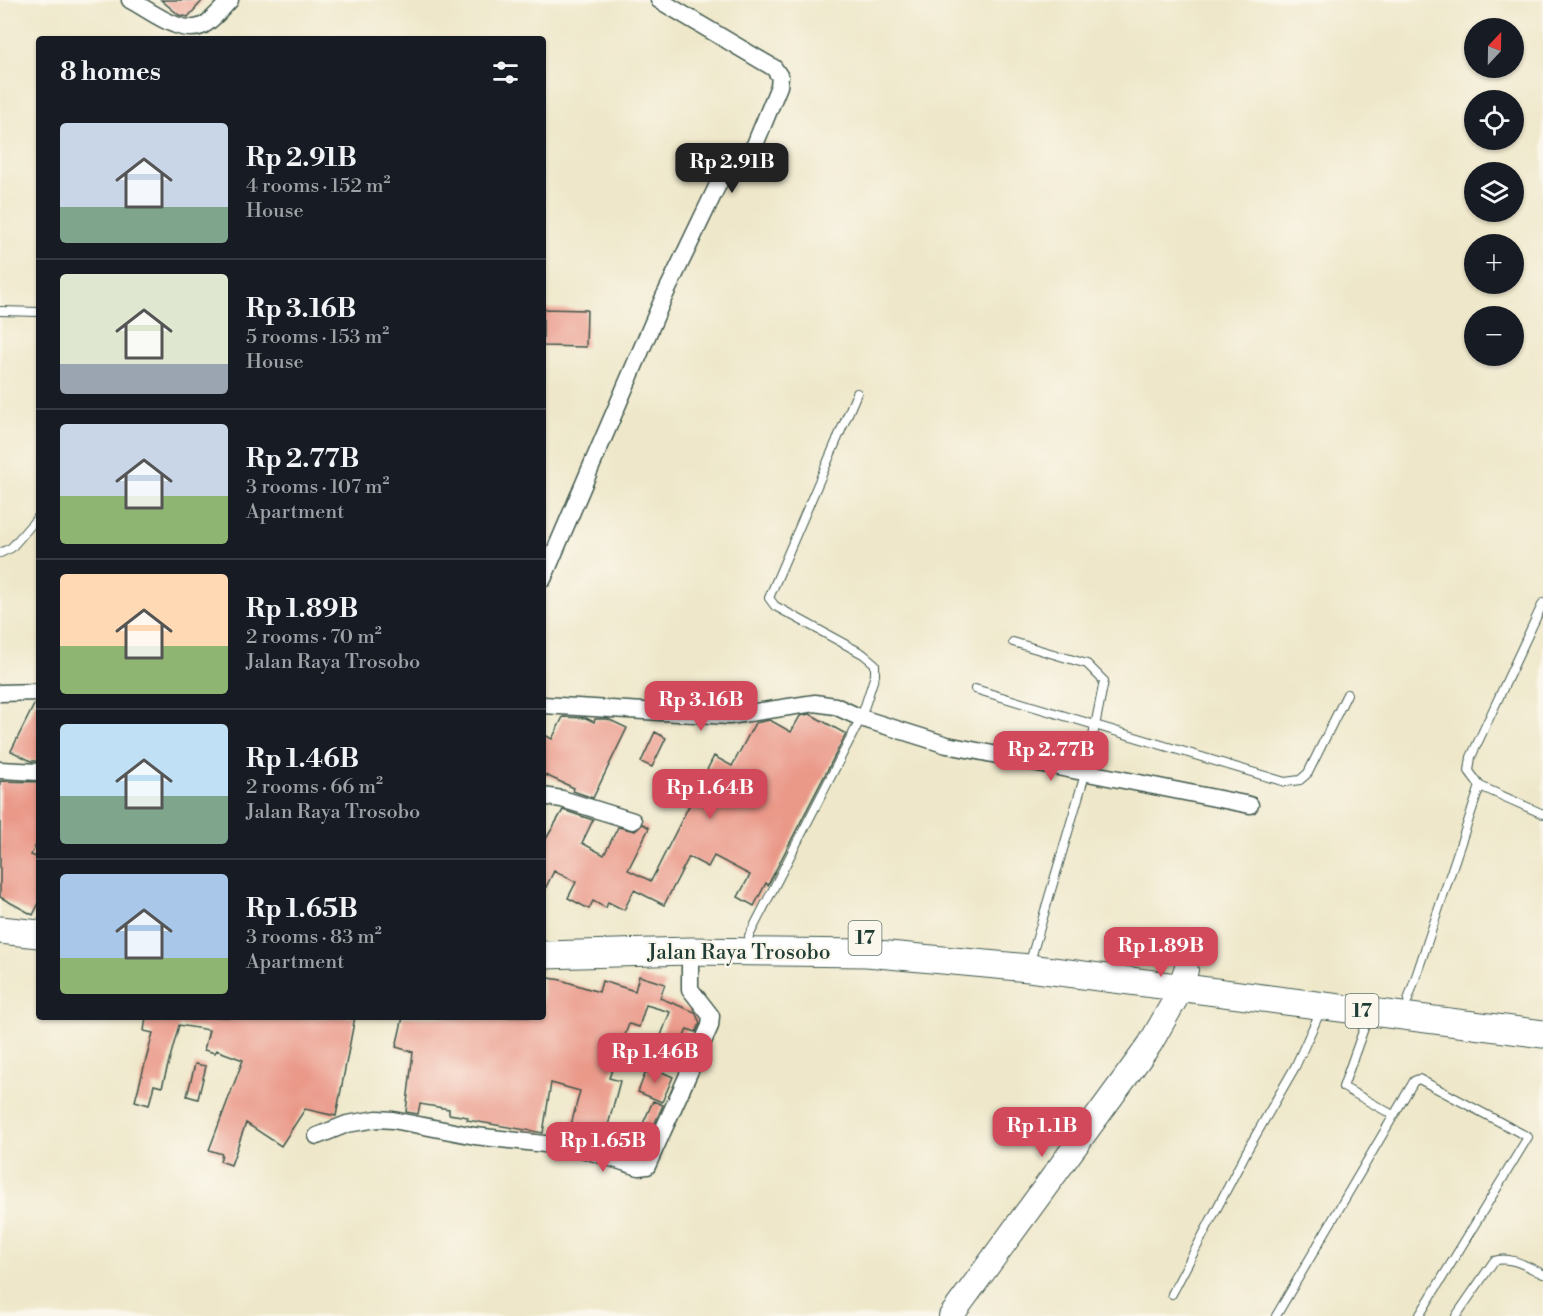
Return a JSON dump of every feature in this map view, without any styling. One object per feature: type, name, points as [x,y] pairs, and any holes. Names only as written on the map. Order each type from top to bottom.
[{"type":"highway","points":[[0,930],[36,934]]},
{"type":"highway","name":"Jalan Raya Trosobo","points":[[546,940],[749,936],[871,938],[1031,960],[1320,1012],[1543,1034]]},
{"type":"highway","points":[[0,947],[36,950]]},
{"type":"highway","name":"Jalan Raya Trosobo","points":[[546,955],[689,964],[867,953],[1031,960]]},
{"type":"highway","name":"Jalan Raya Trosobo","points":[[1181,986],[1408,1000],[1543,1015]]},
{"type":"main road","points":[[951,1316],[1108,1104],[1164,1022],[1181,986]]},
{"type":"street","points":[[130,0],[180,27],[193,29],[207,24],[230,0]]},
{"type":"street","points":[[546,572],[614,408],[663,299],[724,172],[754,147],[779,86],[780,77],[774,68],[659,0]]},
{"type":"street","points":[[0,693],[36,692]]},
{"type":"street","points":[[546,705],[729,716],[815,703],[863,714],[947,745],[1250,805]]},
{"type":"street","points":[[0,770],[36,772]]},
{"type":"street","points":[[546,797],[633,822]]},
{"type":"street","points":[[317,1136],[347,1124],[377,1119],[393,1120],[475,1136],[579,1148],[639,1167],[647,1166],[710,1026],[711,1016],[695,999],[689,964]]},
{"type":"lane","points":[[0,311],[36,312]]},
{"type":"lane","points":[[749,936],[863,714],[875,675],[875,664],[863,654],[775,606],[769,598],[857,393]]},
{"type":"lane","points":[[0,554],[11,548],[36,519]]},
{"type":"lane","points":[[1543,603],[1472,757],[1469,771],[1480,786],[1543,814]]},
{"type":"lane","points":[[1012,642],[1087,664],[1104,681],[1086,771],[1031,960]]},
{"type":"lane","points":[[975,689],[1277,780],[1294,781],[1308,773],[1347,694]]},
{"type":"lane","points":[[1408,1000],[1480,786]]},
{"type":"lane","points":[[1172,1294],[1295,1066],[1320,1012]]},
{"type":"lane","points":[[1368,1018],[1343,1088],[1393,1115]]},
{"type":"lane","points":[[1276,1316],[1393,1115],[1414,1081],[1419,1079],[1527,1135],[1527,1140],[1419,1316]]},
{"type":"lane","points":[[1456,1316],[1494,1261],[1505,1259],[1543,1274]]},
{"type":"building","points":[[161,0],[203,0],[188,17],[179,15]]},
{"type":"building","points":[[546,309],[587,310],[586,347],[546,346]]},
{"type":"building","points":[[36,703],[36,761],[31,761],[11,751]]},
{"type":"building","points":[[810,714],[846,734],[768,885],[766,883],[754,906],[738,897],[750,875],[714,856],[708,867],[689,857],[664,905],[634,890],[624,910],[608,902],[606,908],[593,901],[589,909],[568,898],[576,882],[554,871],[546,887],[546,839],[563,810],[593,820],[582,843],[604,855],[618,827],[635,831],[643,824],[649,828],[628,870],[651,881],[714,756],[732,766],[755,723],[770,720],[791,732],[800,716]]},
{"type":"building","points":[[563,717],[586,718],[594,722],[595,719],[608,719],[627,728],[593,798],[573,791],[574,788],[546,775],[546,736],[552,739]]},
{"type":"building","points":[[655,732],[666,738],[652,767],[641,762]]},
{"type":"building","points":[[0,781],[36,782],[36,845],[31,855],[36,857],[36,909],[33,915],[0,897]]},
{"type":"building","points":[[639,976],[665,984],[660,998],[695,1012],[700,1023],[696,1032],[687,1029],[680,1047],[660,1038],[670,1012],[646,1005],[639,1027],[629,1024],[609,1078],[620,1081],[603,1144],[568,1136],[580,1091],[551,1083],[543,1133],[467,1120],[468,1117],[449,1114],[449,1109],[420,1104],[418,1114],[406,1112],[413,1052],[396,1047],[402,1020],[546,1020],[546,978],[599,992],[602,981],[635,991]]},
{"type":"building","points":[[146,1020],[354,1020],[336,1116],[305,1109],[281,1146],[246,1123],[231,1165],[220,1161],[222,1154],[209,1150],[243,1060],[216,1050],[215,1053],[204,1050],[209,1030],[179,1025],[162,1087],[154,1085],[149,1105],[135,1101],[153,1033],[144,1031]]},
{"type":"building","points":[[195,1064],[206,1066],[198,1099],[187,1096]]},
{"type":"building","points":[[648,1066],[673,1077],[662,1102],[638,1092]]},
{"type":"building","points":[[653,1101],[663,1105],[651,1132],[641,1128]]}]
